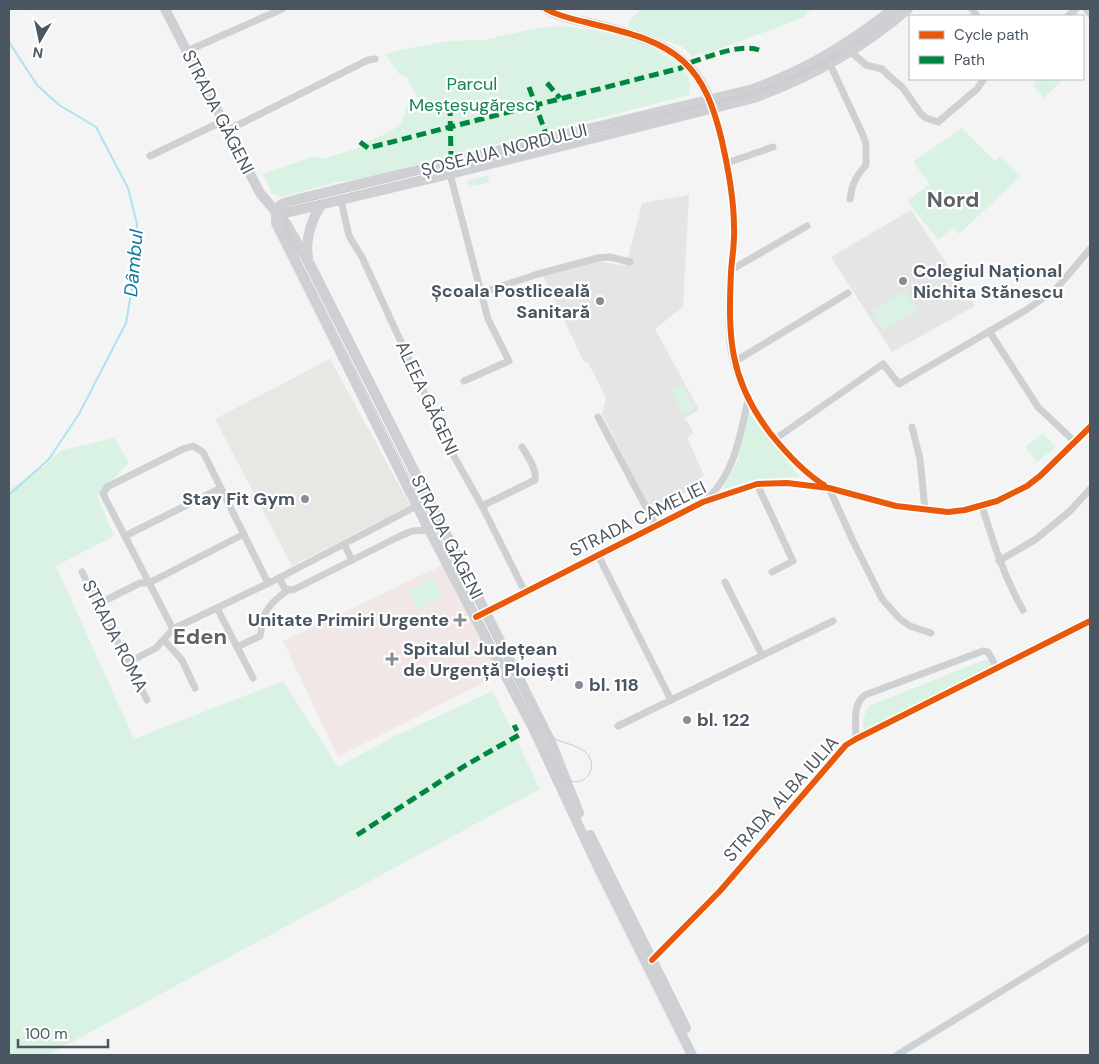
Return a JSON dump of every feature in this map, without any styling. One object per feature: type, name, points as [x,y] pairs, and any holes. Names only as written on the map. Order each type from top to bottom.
[{"type":"main road","name":"STRADA GĂGENI","points":[[165,9],[260,192],[292,235],[312,268],[428,500],[533,728],[692,1055]]},
{"type":"main road","points":[[546,9],[561,16],[633,34],[662,47],[693,71],[699,78],[712,105]]},
{"type":"main road","name":"ȘOSEAUA NORDULUI","points":[[828,60],[893,9]]},
{"type":"main road","name":"ȘOSEAUA NORDULUI","points":[[712,105],[447,164],[284,203],[277,206],[276,212],[283,213],[450,174],[457,177],[486,169],[490,164],[712,105],[852,52],[908,9]]},
{"type":"main road","points":[[312,268],[308,256],[307,239],[311,222],[321,204]]},
{"type":"main road","points":[[292,235],[296,214],[304,208]]},
{"type":"main road","name":"STRADA GĂGENI","points":[[276,212],[276,223],[429,530],[481,615]]},
{"type":"main road","name":"STRADA GĂGENI","points":[[568,798],[700,1055]]},
{"type":"street","points":[[187,51],[282,9]]},
{"type":"street","points":[[1086,9],[1090,14]]},
{"type":"street","points":[[852,52],[866,65],[882,69],[903,88],[921,114],[938,122],[977,89],[983,80]]},
{"type":"street","points":[[150,156],[225,126],[368,60],[375,59]]},
{"type":"street","points":[[828,60],[866,144],[866,165],[857,175],[852,185],[850,199]]},
{"type":"street","points":[[712,105],[732,188],[734,252],[731,270],[730,342],[739,380],[748,400],[775,439],[811,477],[829,488],[882,599],[900,619],[910,626],[931,633]]},
{"type":"street","points":[[727,163],[773,147]]},
{"type":"street","points":[[447,164],[488,319],[509,361],[464,381]]},
{"type":"street","name":"ALEEA GĂGENI","points":[[341,200],[353,244],[362,258],[451,451],[482,506],[524,592]]},
{"type":"street","points":[[731,270],[807,226]]},
{"type":"street","points":[[775,439],[883,364],[899,384],[1026,310],[1056,289],[1090,249]]},
{"type":"street","points":[[481,293],[538,274],[598,258],[610,257],[630,262]]},
{"type":"street","points":[[734,362],[848,293]]},
{"type":"street","points":[[988,332],[1038,407],[1075,442]]},
{"type":"street","points":[[702,502],[718,488],[728,472],[735,454],[748,400]]},
{"type":"street","points":[[598,417],[656,526]]},
{"type":"street","points":[[912,427],[920,459],[925,510]]},
{"type":"street","name":"STRADA CAMELIEI","points":[[481,615],[702,502],[757,484],[787,483],[829,488],[878,502],[948,512],[982,506],[1011,495],[1027,486],[1090,427]]},
{"type":"street","points":[[173,629],[103,494],[107,487],[183,449],[193,446],[203,452],[268,583]]},
{"type":"street","points":[[482,506],[534,480],[536,475],[534,468],[522,447]]},
{"type":"street","points":[[757,484],[793,561],[772,572]]},
{"type":"street","points":[[126,536],[221,488]]},
{"type":"street","points":[[1000,561],[1036,539],[1090,490]]},
{"type":"street","points":[[129,662],[156,648],[173,629],[279,578],[428,500]]},
{"type":"street","points":[[982,506],[1011,589],[1023,610]]},
{"type":"street","points":[[237,647],[260,636],[263,618],[270,606],[288,590],[293,590],[398,537],[412,532],[429,530]]},
{"type":"street","points":[[98,604],[140,583],[149,583],[244,534]]},
{"type":"street","points":[[344,544],[352,560]]},
{"type":"street","points":[[598,555],[671,700]]},
{"type":"street","name":"STRADA ROMA","points":[[82,572],[147,700]]},
{"type":"street","points":[[279,578],[285,589],[288,590]]},
{"type":"street","points":[[725,582],[762,655]]},
{"type":"street","points":[[218,608],[253,678]]},
{"type":"street","points":[[618,726],[833,621]]},
{"type":"street","name":"STRADA ALBA IULIA","points":[[652,960],[720,891],[846,746],[856,738],[1090,621]]},
{"type":"street","points":[[164,640],[182,660],[195,688]]},
{"type":"street","name":"STRADA ALBA IULIA","points":[[856,738],[856,705],[865,695],[983,651],[988,652],[997,668]]},
{"type":"street","points":[[897,1055],[1090,936]]},
{"type":"shaded area","points":[[689,195],[683,307],[655,329],[699,410],[685,418],[694,433],[687,438],[704,475],[686,492],[650,508],[602,415],[606,397],[587,361],[584,362],[543,276],[596,261],[626,266],[642,203]]},
{"type":"shaded area","name":"Colegiul Național Nichita Stănescu","points":[[911,210],[975,306],[892,352],[831,257]]},
{"type":"shaded area","points":[[330,359],[410,505],[292,566],[215,419]]},
{"type":"shaded area","name":"Spitalul Județean de Urgență Ploiești","points":[[445,564],[500,674],[338,757],[283,641]]},
{"type":"green space","points":[[640,9],[812,9],[802,18],[703,55],[699,52],[693,57],[683,47],[629,27],[628,23]]},
{"type":"green space","name":"Parcul Meșteșugăresc","points":[[565,26],[639,41],[652,48],[680,66],[688,76],[689,95],[356,180],[337,182],[281,197],[272,194],[263,174],[315,156],[323,159],[365,146],[366,142],[398,126],[405,115],[405,108],[419,101],[407,77],[400,75],[385,54],[448,41],[484,40],[538,28]]},
{"type":"green space","points":[[1037,80],[1063,80],[1044,98],[1032,85]]},
{"type":"green space","points":[[962,128],[995,161],[1001,156],[1021,176],[959,234],[954,228],[938,240],[907,201],[930,184],[913,162]]},
{"type":"green space","points":[[488,175],[490,182],[469,187],[467,181]]},
{"type":"green space","points":[[905,291],[917,309],[883,330],[872,312]]},
{"type":"green space","points":[[682,385],[695,408],[684,414],[671,391]]},
{"type":"green space","points":[[748,412],[800,477],[757,479],[723,489],[738,459]]},
{"type":"green space","points":[[1043,433],[1056,447],[1037,462],[1025,447]]},
{"type":"green space","points":[[114,438],[129,462],[97,496],[114,536],[56,566],[134,739],[283,681],[338,767],[395,736],[493,691],[540,789],[48,1055],[9,1055],[9,490],[43,467],[62,450]]},
{"type":"green space","points":[[433,577],[443,596],[418,610],[408,591]]},
{"type":"green space","points":[[984,660],[990,661],[994,670],[865,732],[863,726],[864,719],[869,706]]},
{"type":"waterway","name":"Dâmbul","points":[[9,42],[37,85],[59,105],[96,127],[128,188],[137,224],[135,270],[126,323],[79,414],[49,459],[9,495]]},
{"type":"tram line","points":[[900,9],[867,35],[831,57],[794,76],[755,92],[293,205],[286,216],[285,227],[288,236],[560,773],[575,782],[587,777],[592,764],[590,757],[584,751],[551,737],[529,696],[521,691],[288,232],[287,219],[294,207],[756,94],[796,77],[833,58],[869,35],[903,9]]},
{"type":"marked path","points":[[360,142],[368,148],[681,68],[686,64],[722,52],[742,48],[759,50]]},
{"type":"marked path","points":[[547,83],[560,98]]},
{"type":"marked path","points":[[529,87],[546,134]]},
{"type":"marked path","points":[[450,106],[451,158]]},
{"type":"marked path","points":[[357,835],[466,765],[519,735],[514,725]]},
{"type":"cycle path","points":[[546,9],[555,14],[649,40],[683,61],[703,86],[712,106],[718,127],[732,193],[734,244],[730,317],[734,357],[739,375],[756,413],[770,433],[795,462],[824,485]]},
{"type":"cycle path","points":[[476,617],[703,502],[757,484],[787,483],[829,488],[896,506],[948,512],[965,510],[997,501],[1027,486],[1040,476],[1090,427]]},
{"type":"cycle path","points":[[652,960],[720,891],[846,745],[1090,621]]},
{"type":"place","name":"Colegiul Național Nichita Stănescu","points":[[903,281]]},
{"type":"place","name":"Școala Postliceală Sanitară","points":[[600,301]]},
{"type":"place","name":"Stay Fit Gym","points":[[305,499]]},
{"type":"place","name":"Unitate Primiri Urgente","points":[[460,620]]},
{"type":"place","name":"Spitalul Județean de Urgență Ploiești","points":[[392,659]]},
{"type":"place","name":"bl. 118","points":[[579,685]]},
{"type":"place","name":"bl. 122","points":[[687,720]]},
{"type":"district","name":"Nord","points":[[953,199]]},
{"type":"district","name":"Eden","points":[[200,636]]}]
